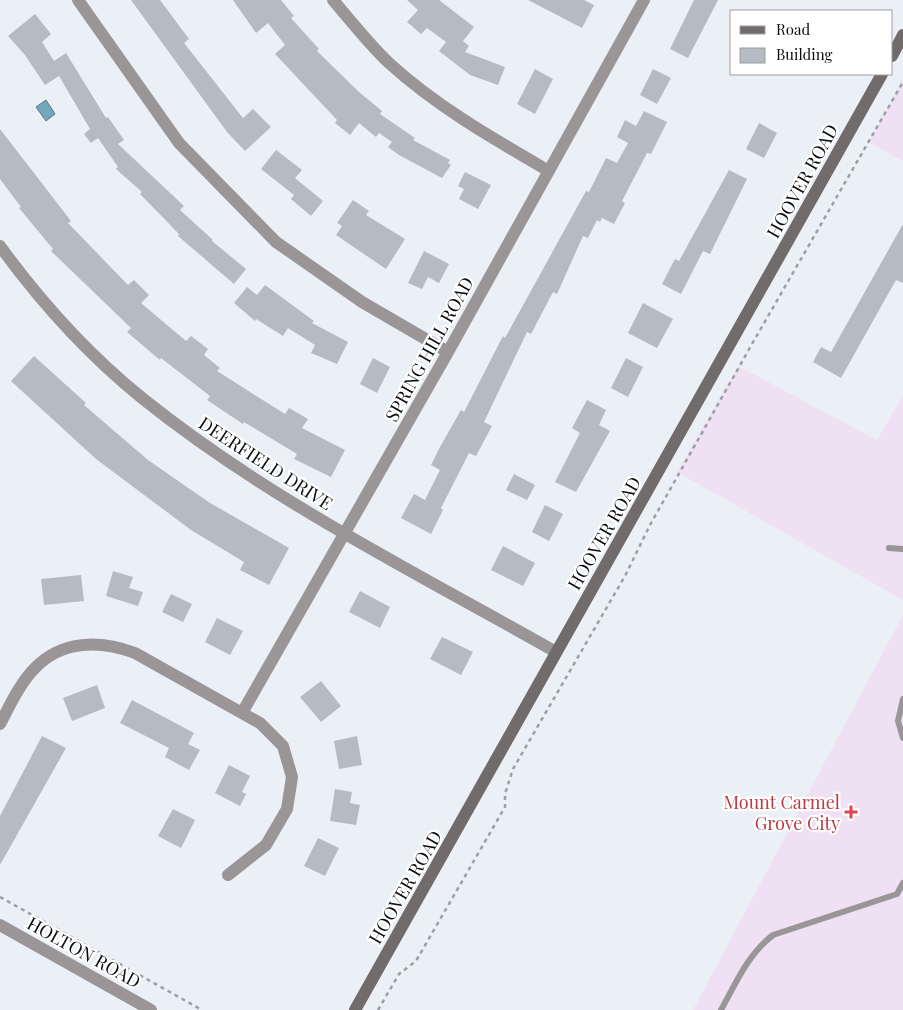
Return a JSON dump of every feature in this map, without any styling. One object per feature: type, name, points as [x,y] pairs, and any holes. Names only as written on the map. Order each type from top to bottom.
[{"type":"main road","points":[[893,54],[903,36]]},
{"type":"main road","name":"HOOVER ROAD","points":[[355,1010],[881,75]]},
{"type":"street","points":[[78,0],[179,143],[276,242],[362,302],[448,352]]},
{"type":"street","points":[[333,0],[388,62],[415,85],[446,109],[548,170]]},
{"type":"street","name":"SPRING HILL ROAD","points":[[242,713],[448,352],[644,0]]},
{"type":"street","name":"DEERFIELD DRIVE","points":[[0,246],[28,284],[71,331],[140,396],[212,452],[268,489],[344,534],[556,652]]},
{"type":"street","points":[[0,724],[22,685],[35,668],[52,655],[71,646],[93,643],[115,645],[135,653],[260,723],[283,746],[292,777],[287,810],[266,845],[228,875]]},
{"type":"street","name":"HOLTON ROAD","points":[[0,925],[151,1010]]},
{"type":"lane","points":[[889,548],[903,549]]},
{"type":"lane","points":[[903,699],[898,721],[903,738]]},
{"type":"lane","points":[[721,1010],[750,958],[761,944],[773,936],[900,893],[903,883]]},
{"type":"path","points":[[378,1010],[399,974],[416,961],[505,807],[505,794],[513,769],[625,576],[650,525],[747,352],[903,82]]},
{"type":"path","points":[[0,896],[202,1010]]},
{"type":"shaded area","points":[[903,79],[903,161],[868,142]]},
{"type":"shaded area","points":[[738,366],[877,440],[903,395],[903,600],[677,472]]},
{"type":"shaded area","name":"Mount Carmel Grove City","points":[[903,615],[903,1010],[693,1010]]},
{"type":"water","points":[[46,100],[55,114],[46,121],[36,107]]},
{"type":"building","points":[[131,0],[160,0],[189,39],[184,43],[243,118],[253,109],[271,127],[245,151],[227,132]]},
{"type":"building","points":[[233,0],[281,0],[294,16],[291,18],[319,49],[317,51],[359,92],[382,111],[380,114],[415,138],[413,140],[450,160],[448,163],[451,165],[442,178],[399,155],[388,147],[392,142],[379,133],[376,137],[359,123],[350,135],[335,123],[337,120],[275,54],[285,45],[268,23],[256,33]]},
{"type":"building","points":[[407,0],[439,0],[474,27],[463,41],[469,46],[465,52],[505,67],[498,85],[470,75],[439,51],[446,42],[427,28],[421,34],[407,22],[418,10]]},
{"type":"building","points":[[528,0],[584,0],[594,5],[582,28]]},
{"type":"building","points":[[694,0],[718,0],[688,58],[670,49]]},
{"type":"building","points":[[35,14],[51,34],[42,42],[54,61],[66,53],[106,118],[108,117],[124,140],[118,144],[184,206],[180,210],[212,241],[246,269],[234,284],[178,236],[179,234],[140,194],[142,192],[116,169],[118,167],[98,138],[91,143],[84,134],[90,129],[59,76],[45,85],[25,55],[8,36]]},
{"type":"building","points":[[535,69],[553,79],[535,114],[517,104]]},
{"type":"building","points":[[653,69],[671,78],[657,104],[640,95]]},
{"type":"building","points":[[644,111],[667,122],[651,154],[647,153],[622,201],[625,203],[614,224],[602,218],[600,222],[597,220],[588,238],[583,236],[557,294],[553,292],[531,334],[527,332],[484,422],[492,426],[476,456],[469,453],[441,508],[443,510],[431,534],[401,518],[414,494],[425,500],[440,470],[431,465],[440,447],[461,410],[464,412],[503,336],[505,338],[586,191],[589,192],[606,158],[617,163],[628,143],[617,137],[625,120],[636,126]]},
{"type":"building","points":[[759,123],[777,133],[764,158],[746,149]]},
{"type":"building","points":[[0,129],[71,221],[68,223],[128,285],[134,280],[149,295],[141,303],[186,341],[191,336],[208,349],[204,355],[220,368],[217,371],[285,414],[289,408],[308,419],[302,428],[345,450],[331,477],[294,459],[297,454],[244,422],[243,424],[207,400],[210,396],[161,358],[160,360],[127,332],[131,328],[51,251],[53,249],[19,208],[21,207],[0,179]]},
{"type":"building","points":[[276,150],[302,170],[295,178],[323,201],[311,216],[291,199],[294,195],[261,169]]},
{"type":"building","points":[[729,170],[747,179],[710,254],[703,251],[681,294],[662,284],[675,259],[679,261]]},
{"type":"building","points":[[465,172],[491,185],[478,209],[459,199],[464,189],[458,186]]},
{"type":"building","points":[[353,200],[369,211],[366,215],[405,239],[386,269],[336,235],[342,226],[337,223]]},
{"type":"building","points":[[903,224],[903,283],[896,280],[841,378],[813,362],[821,347],[831,352]]},
{"type":"building","points":[[424,251],[449,264],[439,283],[428,277],[422,289],[408,283]]},
{"type":"building","points":[[265,285],[314,321],[312,323],[348,342],[337,364],[311,353],[315,345],[288,328],[283,336],[256,319],[255,321],[234,303],[247,287],[257,295]]},
{"type":"building","points":[[643,303],[673,319],[657,348],[628,333]]},
{"type":"building","points":[[34,356],[86,403],[84,405],[148,460],[210,503],[289,548],[269,585],[240,570],[244,562],[191,530],[96,459],[11,381]]},
{"type":"building","points":[[373,358],[390,367],[377,393],[360,384]]},
{"type":"building","points":[[626,358],[643,367],[628,397],[611,388]]},
{"type":"building","points":[[587,400],[606,410],[599,425],[610,431],[576,492],[555,482],[580,433],[572,428]]},
{"type":"building","points":[[514,474],[535,485],[527,500],[506,490]]},
{"type":"building","points":[[545,505],[563,514],[549,541],[532,532]]},
{"type":"building","points":[[503,546],[535,563],[523,586],[491,570]]},
{"type":"building","points":[[113,571],[133,577],[129,588],[143,592],[138,606],[106,596]]},
{"type":"building","points":[[81,575],[84,601],[44,605],[41,579]]},
{"type":"building","points":[[360,591],[390,607],[380,628],[349,612]]},
{"type":"building","points":[[171,594],[192,604],[183,622],[162,612]]},
{"type":"building","points":[[217,618],[243,631],[230,655],[205,642]]},
{"type":"building","points":[[442,637],[473,652],[461,675],[430,659]]},
{"type":"building","points":[[321,681],[341,706],[321,722],[300,697]]},
{"type":"building","points":[[97,685],[105,708],[72,721],[63,698]]},
{"type":"building","points":[[132,700],[194,733],[188,744],[200,750],[189,770],[165,757],[169,748],[120,723]]},
{"type":"building","points":[[42,736],[66,748],[0,865],[0,816]]},
{"type":"building","points":[[357,736],[362,765],[339,769],[334,741]]},
{"type":"building","points":[[229,765],[250,776],[242,792],[246,794],[240,806],[215,793]]},
{"type":"building","points":[[335,789],[352,792],[350,803],[360,805],[356,825],[330,821]]},
{"type":"building","points":[[173,809],[195,820],[181,848],[158,836]]},
{"type":"building","points":[[318,838],[339,848],[325,876],[304,866]]},
{"type":"place","name":"Mount Carmel Grove City","points":[[851,812]]}]
